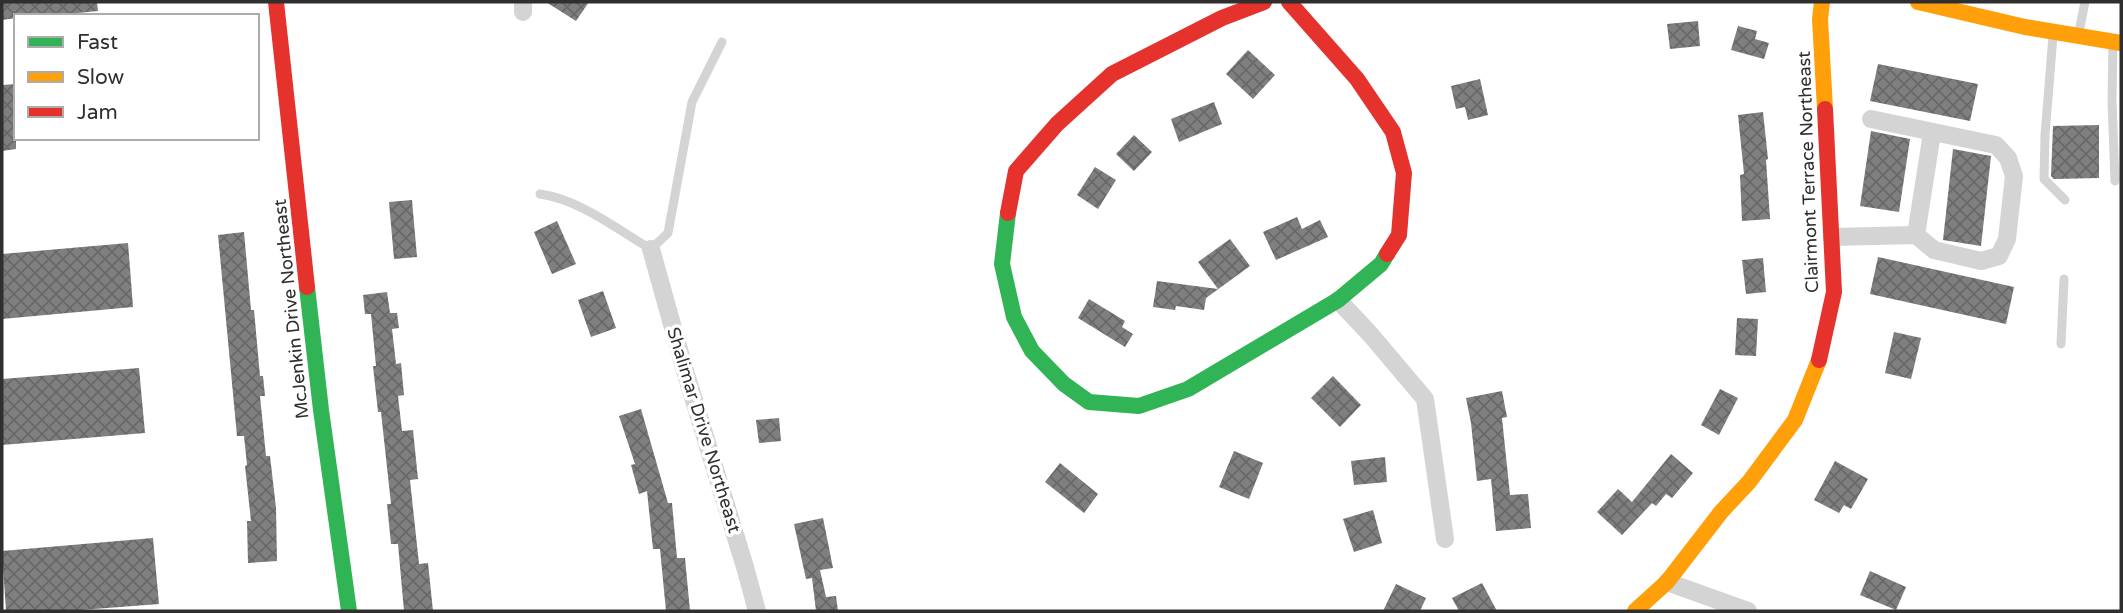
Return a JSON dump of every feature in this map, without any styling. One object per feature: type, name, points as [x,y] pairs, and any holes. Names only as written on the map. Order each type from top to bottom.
[{"type":"street","name":"McJenkin Drive Northeast","points":[[276,2],[321,411],[349,611]]},
{"type":"street","points":[[1264,2],[1222,18],[1112,74],[1057,124],[1016,170],[1002,264],[1014,317],[1032,351],[1064,384],[1089,402],[1139,406],[1188,389],[1338,300],[1381,264],[1399,235],[1404,173],[1393,132],[1357,79],[1289,2]]},
{"type":"street","name":"Clairmont Terrace Northeast","points":[[1635,611],[1667,582],[1721,512],[1749,482],[1795,419],[1819,361],[1834,292],[1820,19],[1822,2]]},
{"type":"street","points":[[1918,2],[2053,32],[2117,42]]},
{"type":"street","points":[[1832,237],[1916,235],[1934,250],[1981,261],[1999,256],[2007,239],[2014,176],[2008,158],[1996,145],[1871,120]]},
{"type":"street","points":[[1916,235],[1932,133]]},
{"type":"street","name":"Shalimar Drive Northeast","points":[[651,249],[757,611]]},
{"type":"street","points":[[1338,300],[1425,399],[1446,538]]},
{"type":"street","points":[[1667,582],[1748,611]]},
{"type":"lane","points":[[2078,37],[2085,2]]},
{"type":"lane","points":[[2053,32],[2044,179],[2065,200]]},
{"type":"lane","points":[[540,194],[558,197],[574,204],[651,249],[668,233],[692,102],[722,42]]},
{"type":"lane","points":[[2115,181],[2112,101],[2117,42]]},
{"type":"lane","points":[[2061,344],[2063,279]]},
{"type":"building","points":[[2,2],[97,2],[98,11],[14,14],[14,18],[2,20]]},
{"type":"building","points":[[546,2],[589,2],[576,21]]},
{"type":"building","points":[[1698,21],[1700,46],[1670,49],[1667,24]]},
{"type":"building","points":[[1738,26],[1757,31],[1755,39],[1769,43],[1764,59],[1731,50]]},
{"type":"building","points":[[1248,50],[1275,75],[1253,99],[1226,74]]},
{"type":"building","points":[[1878,64],[1978,84],[1970,121],[1870,101]]},
{"type":"building","points":[[1480,79],[1488,115],[1468,120],[1465,107],[1456,109],[1451,86]]},
{"type":"building","points":[[14,84],[16,149],[2,151],[2,85]]},
{"type":"building","points":[[1214,102],[1222,124],[1179,142],[1171,119]]},
{"type":"building","points":[[1763,112],[1770,219],[1742,221],[1740,175],[1744,174],[1738,115]]},
{"type":"building","points":[[2099,125],[2099,178],[2054,179],[2051,176],[2053,126]]},
{"type":"building","points":[[1871,131],[1910,139],[1899,212],[1860,206]]},
{"type":"building","points":[[1134,135],[1152,152],[1134,171],[1116,154]]},
{"type":"building","points":[[1953,149],[1991,156],[1981,246],[1943,240]]},
{"type":"building","points":[[1095,167],[1116,180],[1098,209],[1077,195]]},
{"type":"building","points":[[412,200],[417,257],[394,259],[389,202]]},
{"type":"building","points":[[1297,217],[1302,229],[1320,220],[1328,237],[1276,260],[1263,232]]},
{"type":"building","points":[[557,221],[576,264],[552,274],[534,232]]},
{"type":"building","points":[[244,232],[251,310],[254,310],[260,376],[263,376],[265,396],[260,396],[266,456],[270,456],[276,508],[277,561],[248,563],[247,521],[251,521],[247,465],[244,436],[237,436],[218,235]]},
{"type":"building","points":[[1230,239],[1250,266],[1206,298],[1204,310],[1176,306],[1175,310],[1153,307],[1157,281],[1218,289],[1198,262]]},
{"type":"building","points":[[128,243],[133,307],[2,319],[2,254]]},
{"type":"building","points":[[1878,257],[2014,287],[2006,324],[1870,294]]},
{"type":"building","points":[[1763,258],[1766,292],[1746,294],[1742,260]]},
{"type":"building","points":[[603,291],[616,328],[591,337],[578,300]]},
{"type":"building","points":[[387,292],[390,313],[397,313],[399,328],[392,329],[396,364],[401,363],[404,395],[398,396],[402,431],[413,430],[418,479],[410,480],[419,564],[428,563],[433,611],[404,611],[398,544],[391,544],[387,504],[391,504],[373,366],[376,366],[371,314],[365,314],[363,295]]},
{"type":"building","points":[[1089,299],[1125,321],[1122,327],[1133,334],[1125,347],[1078,318]]},
{"type":"building","points":[[1737,318],[1758,319],[1756,356],[1735,355]]},
{"type":"building","points":[[1894,332],[1921,338],[1911,379],[1885,373]]},
{"type":"building","points":[[139,368],[145,433],[2,445],[2,379]]},
{"type":"building","points":[[1333,376],[1361,405],[1340,427],[1311,398]]},
{"type":"building","points":[[1720,389],[1738,398],[1719,435],[1701,425]]},
{"type":"building","points":[[1502,391],[1507,417],[1502,418],[1510,495],[1528,494],[1531,528],[1496,531],[1491,479],[1477,481],[1466,398]]},
{"type":"building","points":[[641,409],[668,503],[672,503],[677,558],[685,558],[690,611],[666,611],[660,549],[653,549],[647,491],[639,494],[631,465],[635,464],[619,416]]},
{"type":"building","points":[[779,418],[781,441],[759,443],[756,420]]},
{"type":"building","points":[[1234,451],[1263,463],[1249,499],[1219,487]]},
{"type":"building","points":[[1671,454],[1693,473],[1672,498],[1666,494],[1656,506],[1652,503],[1622,535],[1597,512],[1618,489],[1632,502]]},
{"type":"building","points":[[1385,457],[1387,482],[1354,485],[1351,461]]},
{"type":"building","points":[[1835,461],[1868,479],[1851,509],[1844,505],[1839,513],[1814,500]]},
{"type":"building","points":[[1060,463],[1098,494],[1084,513],[1045,482]]},
{"type":"building","points":[[1373,510],[1382,543],[1354,552],[1343,519]]},
{"type":"building","points":[[823,518],[833,568],[820,570],[826,597],[836,596],[838,611],[816,611],[812,578],[806,579],[794,524]]},
{"type":"building","points":[[153,538],[159,604],[68,611],[6,611],[2,551]]},
{"type":"building","points":[[1870,571],[1906,587],[1896,610],[1860,595]]},
{"type":"building","points":[[1482,583],[1497,611],[1459,611],[1452,598]]},
{"type":"building","points":[[1396,584],[1426,598],[1420,611],[1383,611]]},
{"type":"traffic: fast","points":[[1008,213],[1002,264],[1014,317],[1032,351],[1064,384],[1089,402],[1139,406],[1188,389],[1338,300],[1381,264],[1387,254]]},
{"type":"traffic: fast","points":[[307,287],[349,611]]},
{"type":"traffic: slow","points":[[1822,2],[1820,19],[1825,109]]},
{"type":"traffic: slow","points":[[1918,2],[2025,27],[2121,43]]},
{"type":"traffic: slow","points":[[1635,611],[1667,582],[1721,512],[1749,482],[1795,420],[1819,360]]},
{"type":"traffic: jam","points":[[276,2],[307,287]]},
{"type":"traffic: jam","points":[[1008,213],[1016,171],[1057,124],[1112,74],[1222,18],[1264,2]]},
{"type":"traffic: jam","points":[[1289,2],[1357,79],[1393,132],[1404,173],[1399,235],[1387,254]]},
{"type":"traffic: jam","points":[[1819,360],[1834,292],[1825,109]]}]
